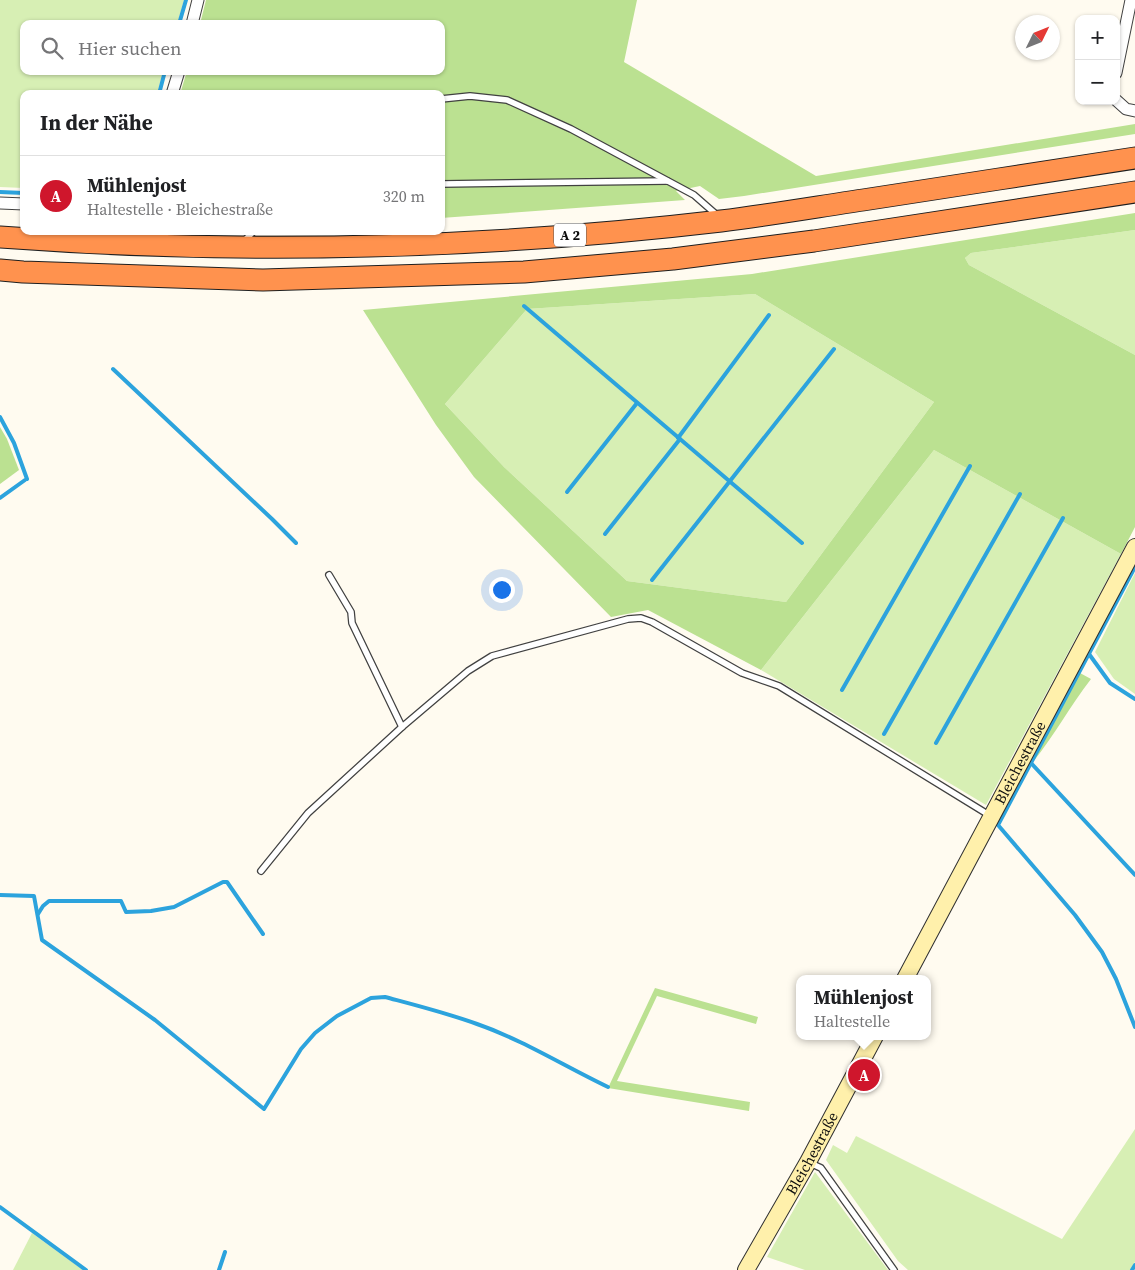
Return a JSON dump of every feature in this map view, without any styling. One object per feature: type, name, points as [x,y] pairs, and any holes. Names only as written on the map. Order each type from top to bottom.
[{"type":"highway","name":"A 2","points":[[0,237],[127,244],[237,247],[376,246],[515,239],[723,220],[1135,158]]},
{"type":"highway","name":"A 2","points":[[0,270],[263,280],[524,272],[673,259],[824,239],[1135,192]]},
{"type":"street","points":[[193,20],[198,0]]},
{"type":"street","points":[[1119,60],[1131,0]]},
{"type":"street","points":[[173,90],[178,75]]},
{"type":"street","points":[[1120,104],[1126,110],[1135,111]]},
{"type":"street","points":[[0,202],[20,204]]},
{"type":"street","name":"Bleichestraße","points":[[907,975],[1135,547]]},
{"type":"street","name":"Bleichestraße","points":[[746,1270],[808,1162],[873,1040]]},
{"type":"lane","points":[[445,99],[470,96],[507,100],[571,129],[669,181],[694,195],[723,220]]},
{"type":"lane","points":[[445,184],[669,181]]},
{"type":"lane","points":[[237,247],[250,235]]},
{"type":"lane","points":[[329,575],[351,612],[352,623],[402,727]]},
{"type":"lane","points":[[261,871],[308,813],[402,727],[468,671],[492,656],[628,619],[641,618],[652,622],[742,673],[779,686],[991,816]]},
{"type":"lane","points":[[808,1162],[821,1168],[894,1270]]},
{"type":"green space","points":[[0,0],[184,0],[178,20],[20,20],[20,75],[162,75],[158,90],[20,90],[20,188],[0,187]]},
{"type":"green space","points":[[206,0],[637,0],[624,62],[816,176],[1135,124],[1135,134],[744,196],[719,199],[700,186],[676,191],[685,200],[445,218],[445,90],[181,90],[186,75],[445,75],[445,20],[201,20]]},
{"type":"green space","points":[[1135,213],[1135,230],[971,253],[965,258],[969,265],[1135,355],[1135,527],[1121,554],[934,450],[761,670],[648,610],[611,617],[474,477],[436,425],[363,310],[752,274]],"holes":[[[755,294],[934,402],[786,602],[627,581],[504,467],[445,404],[527,309]]]},
{"type":"green space","points":[[1135,230],[1135,355],[969,265],[965,258],[971,253]]},
{"type":"green space","points":[[755,294],[934,402],[786,602],[627,581],[504,467],[445,404],[527,309]]},
{"type":"green space","points":[[0,427],[7,439],[19,470],[0,484]]},
{"type":"green space","points":[[934,450],[1121,554],[986,805],[761,670]]},
{"type":"green space","points":[[1135,573],[1135,694],[1114,679],[1095,652]]},
{"type":"green space","points":[[1080,673],[1091,679],[1033,762],[1032,761]]},
{"type":"green space","points":[[655,988],[758,1017],[756,1024],[657,996],[617,1081],[750,1102],[749,1111],[608,1088]]},
{"type":"green space","points":[[1135,1129],[1135,1262],[1130,1270],[908,1270],[898,1261],[826,1160],[833,1145],[847,1153],[856,1136],[1062,1239]]},
{"type":"green space","points":[[815,1172],[888,1270],[805,1270],[767,1257]]},
{"type":"green space","points":[[32,1233],[83,1270],[13,1270]]},
{"type":"waterway","points":[[180,20],[186,0]]},
{"type":"waterway","points":[[160,90],[164,75]]},
{"type":"waterway","points":[[0,192],[20,193]]},
{"type":"waterway","points":[[524,306],[802,543]]},
{"type":"waterway","points":[[678,438],[769,315]]},
{"type":"waterway","points":[[652,580],[834,349]]},
{"type":"waterway","points":[[113,369],[296,543]]},
{"type":"waterway","points":[[567,492],[637,403]]},
{"type":"waterway","points":[[0,417],[14,443],[27,479]]},
{"type":"waterway","points":[[605,534],[680,439]]},
{"type":"waterway","points":[[842,690],[970,466]]},
{"type":"waterway","points":[[0,498],[25,480]]},
{"type":"waterway","points":[[884,734],[1020,494]]},
{"type":"waterway","points":[[936,743],[1063,518]]},
{"type":"waterway","points":[[1135,567],[998,825],[1075,915],[1102,952],[1116,979],[1135,1027]]},
{"type":"waterway","points":[[1089,654],[1110,683],[1135,699]]},
{"type":"waterway","points":[[1030,762],[1135,875]]},
{"type":"waterway","points":[[38,914],[49,901],[121,901],[126,912],[151,911],[174,907],[223,882],[227,882],[263,934]]},
{"type":"waterway","points":[[0,895],[34,896],[42,940],[155,1020],[264,1109],[301,1049],[315,1033],[337,1016],[371,998],[385,997],[431,1009],[494,1030],[608,1087]]},
{"type":"waterway","points":[[0,1207],[86,1270]]},
{"type":"waterway","points":[[219,1270],[225,1252]]},
{"type":"waterway","points":[[1132,1270],[1135,1265]]},
{"type":"place","name":"Mühlenjost","points":[[864,1075]]}]
